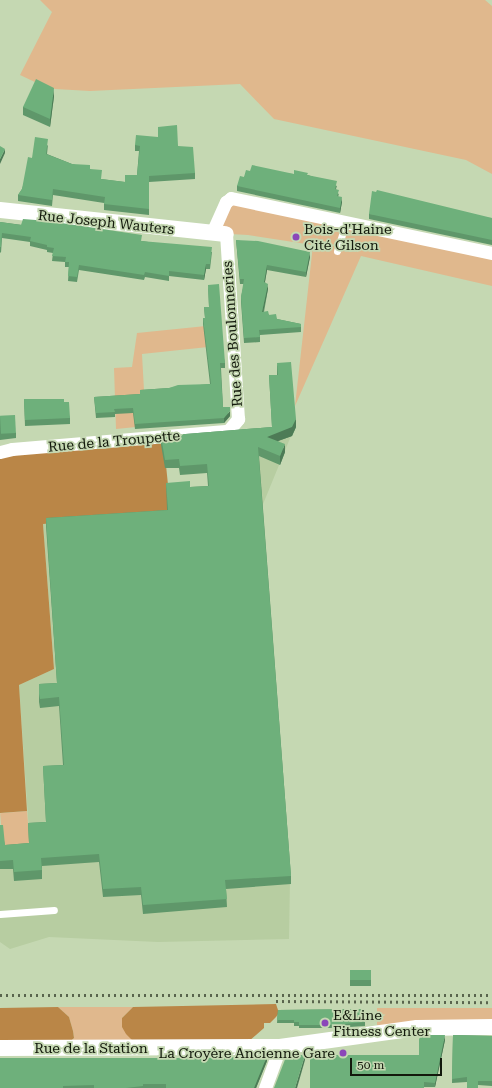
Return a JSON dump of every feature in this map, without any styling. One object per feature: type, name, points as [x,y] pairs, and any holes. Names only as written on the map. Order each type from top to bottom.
[{"type":"street","points":[[219,233],[226,202],[231,198],[492,253]]},
{"type":"street","name":"Rue Joseph Wauters","points":[[0,210],[219,233]]},
{"type":"street","name":"Rue des Boulonneries","points":[[219,233],[238,419],[228,430]]},
{"type":"street","name":"Rue de la Troupette","points":[[0,452],[12,449],[228,430]]},
{"type":"street","name":"Rue de la Station","points":[[0,1048],[280,1047],[417,1028],[492,1027]]},
{"type":"street","points":[[265,1088],[280,1047]]},
{"type":"lane","points":[[337,251],[346,222]]},
{"type":"lane","points":[[0,914],[54,910]]},
{"type":"shaded area","points":[[40,0],[485,0],[492,6],[492,174],[466,160],[274,119],[240,84],[90,91],[55,89],[37,83],[20,75],[52,12]]},
{"type":"shaded area","points":[[226,202],[492,253],[492,286],[361,256],[295,406],[313,245],[248,235],[212,233]]},
{"type":"shaded area","points":[[206,326],[208,347],[142,354],[146,426],[116,429],[114,368],[132,367],[137,333]]},
{"type":"shaded area","points":[[255,428],[274,428],[293,431],[261,509],[290,880],[289,939],[158,942],[49,937],[10,949],[0,942],[0,850],[30,847],[19,685],[54,669],[43,524],[76,522],[258,484]]},
{"type":"shaded area","points":[[163,436],[171,514],[43,524],[54,669],[19,685],[27,811],[0,813],[0,452]]},
{"type":"shaded area","points":[[27,811],[30,847],[3,849],[0,813]]},
{"type":"shaded area","points":[[276,1004],[279,1013],[270,1023],[264,1023],[264,1028],[249,1041],[140,1048],[126,1034],[122,1027],[122,1018],[133,1007]]},
{"type":"shaded area","points":[[58,1007],[133,1007],[122,1018],[140,1048],[63,1048],[74,1038],[69,1017]]},
{"type":"shaded area","points":[[58,1007],[69,1017],[74,1038],[63,1048],[0,1048],[0,1008]]},
{"type":"shaded area","points":[[377,1008],[492,1008],[492,1025],[377,1025]]},
{"type":"building","points":[[36,79],[54,88],[50,119],[23,107]]},
{"type":"building","points":[[177,125],[178,146],[193,147],[195,173],[149,176],[149,209],[104,204],[105,197],[53,189],[52,200],[18,195],[22,189],[28,157],[32,158],[35,137],[48,139],[46,154],[72,164],[90,165],[90,169],[102,170],[101,179],[125,182],[125,175],[137,175],[140,146],[135,145],[136,135],[158,137],[158,127]]},
{"type":"building","points":[[0,146],[5,149],[0,159]]},
{"type":"building","points":[[252,165],[294,174],[294,170],[308,173],[307,175],[337,181],[335,189],[339,190],[337,196],[342,197],[340,208],[237,186],[240,176],[244,177],[246,170],[250,171]]},
{"type":"building","points":[[377,190],[492,218],[492,240],[369,214],[372,191],[376,192]]},
{"type":"building","points":[[23,219],[48,221],[142,235],[141,241],[212,247],[210,264],[206,264],[204,275],[169,271],[169,276],[145,272],[144,275],[79,265],[77,277],[68,276],[69,262],[65,262],[66,257],[52,256],[54,248],[30,241],[31,237],[2,233],[0,247],[0,222],[21,225]]},
{"type":"building","points":[[236,240],[258,241],[310,252],[306,272],[267,265],[264,282],[268,284],[262,312],[268,311],[269,315],[276,314],[277,319],[301,324],[301,327],[259,330],[260,337],[244,338],[241,297],[244,279],[240,279]]},
{"type":"building","points":[[219,284],[225,363],[220,363],[223,407],[230,407],[230,411],[224,418],[135,424],[133,408],[114,409],[115,412],[96,413],[94,397],[140,394],[140,390],[169,388],[178,385],[211,384],[203,318],[205,318],[204,307],[209,307],[208,285]]},
{"type":"building","points":[[291,362],[296,419],[292,427],[267,437],[285,444],[280,456],[258,447],[291,876],[225,880],[227,899],[143,905],[141,887],[103,889],[99,854],[41,858],[42,870],[14,872],[13,860],[0,861],[0,825],[3,825],[5,845],[29,843],[28,823],[46,822],[43,766],[64,765],[59,697],[40,699],[39,694],[39,684],[57,683],[46,518],[168,510],[166,483],[190,481],[190,487],[209,486],[207,464],[180,466],[179,459],[165,460],[161,436],[272,427],[269,375],[278,375],[277,363]]},
{"type":"building","points":[[24,399],[64,399],[64,402],[69,402],[70,418],[25,420]]},
{"type":"building","points":[[15,415],[16,433],[1,434],[0,416]]},
{"type":"building","points":[[350,970],[371,970],[371,980],[350,980]]},
{"type":"building","points":[[365,1009],[365,1022],[334,1025],[299,1025],[299,1022],[294,1022],[294,1020],[277,1020],[278,1010]]},
{"type":"building","points":[[422,1035],[445,1035],[435,1083],[424,1082],[424,1088],[310,1088],[310,1055],[419,1055],[419,1039]]},
{"type":"building","points":[[453,1035],[492,1036],[492,1081],[478,1081],[478,1088],[467,1088],[467,1077],[452,1079]]},
{"type":"building","points":[[289,1055],[305,1055],[295,1088],[274,1088],[286,1057]]},
{"type":"building","points":[[267,1056],[254,1088],[166,1088],[166,1084],[143,1084],[143,1086],[126,1088],[94,1088],[94,1085],[63,1086],[63,1088],[0,1088],[0,1058],[199,1058]]},
{"type":"railway","points":[[0,995],[492,995]]},
{"type":"railway","points":[[276,1001],[492,1002]]},
{"type":"place","name":"Bois-d'Haine Cité Gilson","points":[[296,237]]},
{"type":"place","name":"E&Line Fitness Center","points":[[325,1023]]},
{"type":"place","name":"La Croyère Ancienne Gare","points":[[343,1053]]}]
